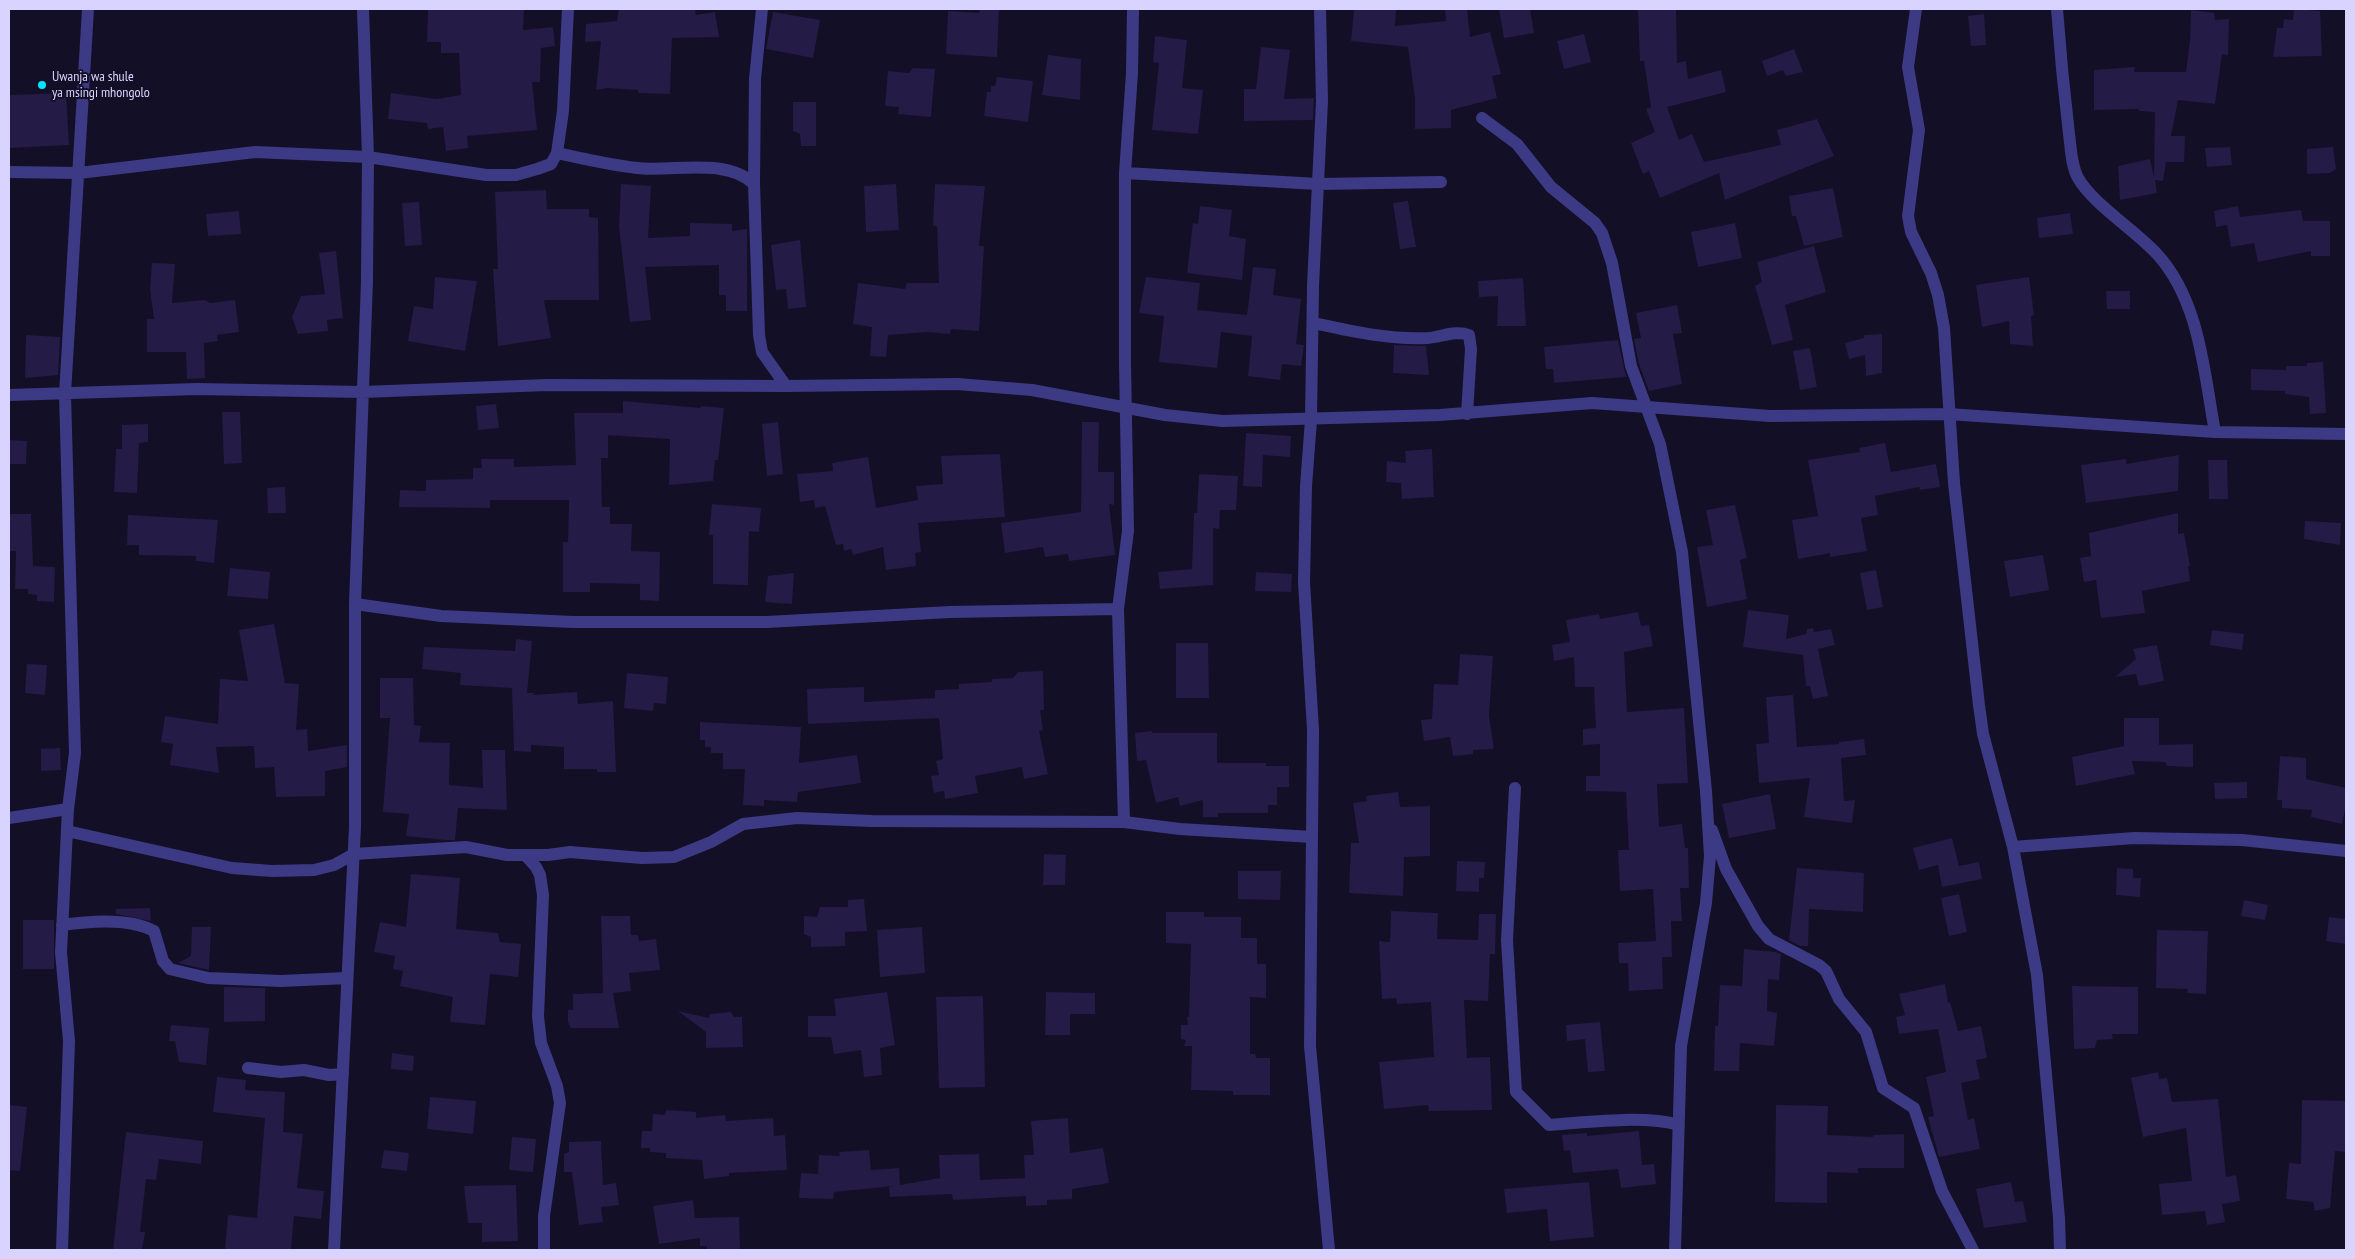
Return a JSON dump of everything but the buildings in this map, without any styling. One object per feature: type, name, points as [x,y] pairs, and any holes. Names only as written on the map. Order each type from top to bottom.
[{"type":"street","points":[[62,1250],[69,1041],[62,969],[62,925],[68,809],[75,753],[65,394],[88,9]]},
{"type":"street","points":[[334,1250],[354,854],[355,604],[367,281],[368,157],[363,9]]},
{"type":"street","points":[[9,172],[79,173],[255,152],[368,157],[486,175],[516,175],[551,164],[557,153],[563,111],[568,9]]},
{"type":"street","points":[[762,9],[755,79],[754,184],[759,335],[762,352],[786,386]]},
{"type":"street","points":[[1124,822],[1118,609],[1128,531],[1125,362],[1125,173],[1132,72],[1133,9]]},
{"type":"street","points":[[1320,9],[1322,101],[1311,420],[1306,486],[1304,582],[1313,730],[1310,1046],[1329,1250]]},
{"type":"street","points":[[1916,9],[1908,67],[1919,130],[1908,216],[1911,232],[1931,273],[1938,296],[1944,328],[1948,414],[1983,734],[2013,847],[2037,975],[2060,1218],[2060,1250]]},
{"type":"street","points":[[2057,9],[2066,114],[2077,177],[2087,190],[2158,255],[2174,276],[2188,305],[2196,334],[2215,432]]},
{"type":"street","points":[[1482,118],[1517,144],[1551,187],[1595,223],[1602,233],[1612,263],[1631,366],[1645,408],[1660,444],[1682,552],[1708,815],[1710,856],[1706,903],[1681,1046],[1675,1250]]},
{"type":"street","points":[[557,153],[639,168],[697,168],[730,172],[747,178],[754,184]]},
{"type":"street","points":[[1125,173],[1318,184],[1441,182]]},
{"type":"street","points":[[1313,323],[1376,334],[1413,338],[1438,337],[1462,332],[1469,335],[1471,349],[1467,414]]},
{"type":"street","points":[[9,395],[197,389],[362,392],[547,385],[786,386],[957,384],[1032,390],[1196,419],[1311,420],[1467,414],[1592,403],[1770,416],[1948,414],[2215,432],[2346,434]]},
{"type":"street","points":[[355,604],[441,616],[573,622],[767,622],[960,612],[1118,609]]},
{"type":"street","points":[[1514,788],[1507,940],[1516,1092],[1549,1125],[1601,1121],[1667,1121],[1679,1125]]},
{"type":"street","points":[[9,818],[68,809]]},
{"type":"street","points":[[1708,815],[1726,869],[1758,926],[1769,939],[1819,965],[1826,971],[1839,999],[1866,1032],[1883,1088],[1914,1108],[1942,1191],[1973,1250]]},
{"type":"street","points":[[67,831],[232,868],[272,871],[314,870],[334,865],[354,854],[466,847],[506,855],[526,856],[570,852],[642,858],[674,857],[711,842],[743,824],[797,818],[872,821],[1124,822],[1180,829],[1312,838]]},
{"type":"street","points":[[2013,847],[2134,838],[2242,840],[2346,851]]},
{"type":"street","points":[[526,856],[536,867],[540,875],[542,896],[538,1016],[541,1043],[557,1086],[560,1103],[544,1216],[544,1250]]},
{"type":"street","points":[[62,925],[112,923],[148,928],[154,931],[158,938],[163,961],[170,969],[208,978],[281,980],[347,978]]},
{"type":"street","points":[[248,1068],[281,1072],[304,1070],[329,1075],[343,1074]]},
{"type":"place","name":"Uwanja wa shule ya msingi mhongolo","points":[[42,85]]}]
